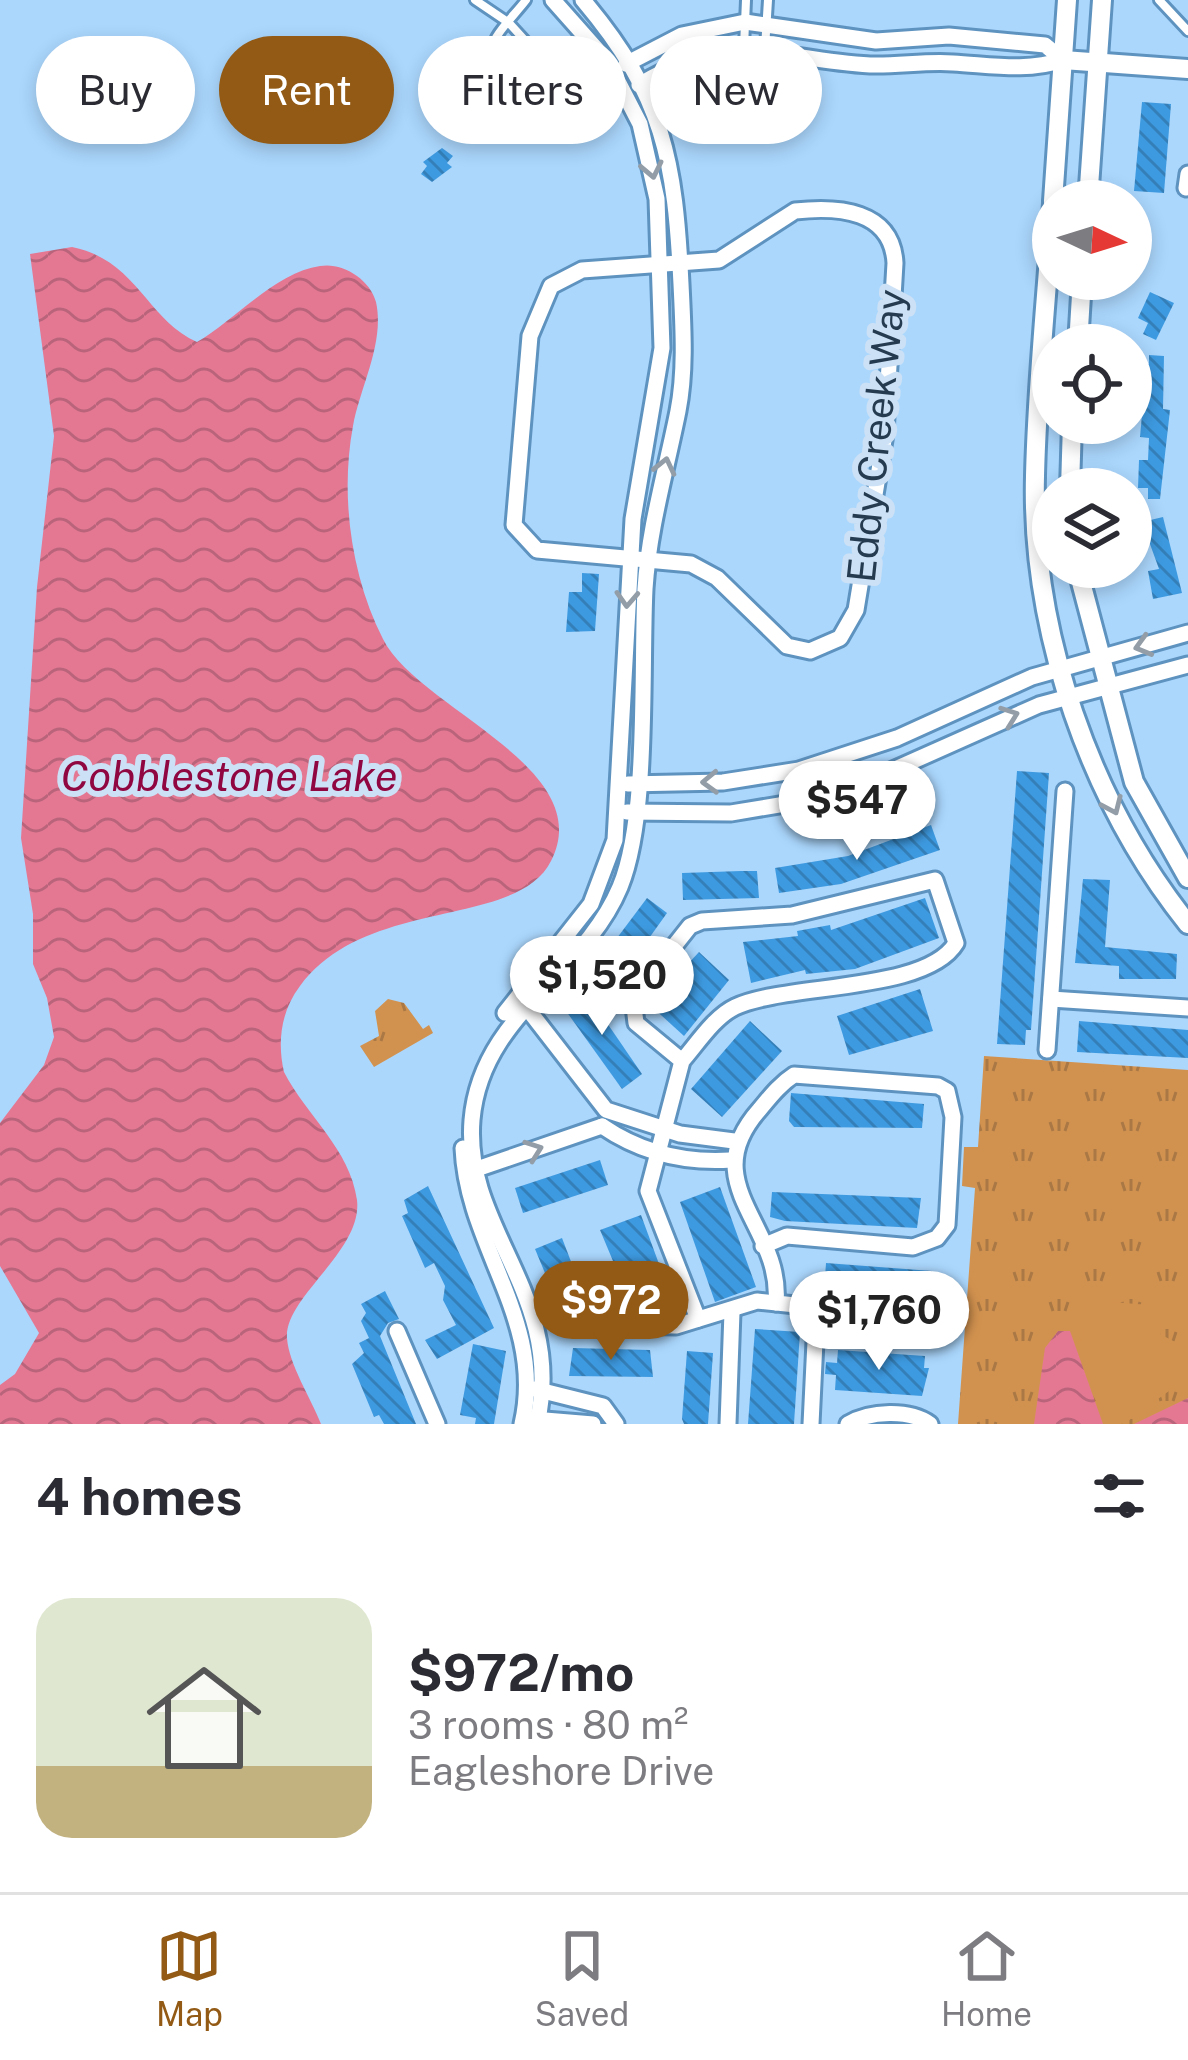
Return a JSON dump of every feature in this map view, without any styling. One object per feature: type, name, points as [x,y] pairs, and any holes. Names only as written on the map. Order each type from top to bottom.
[{"type":"street","points":[[553,0],[584,36]]},
{"type":"street","points":[[583,0],[643,82],[674,182],[681,388],[638,557]]},
{"type":"street","points":[[1055,180],[1067,0]]},
{"type":"street","points":[[1090,180],[1102,0]]},
{"type":"street","points":[[626,64],[682,35],[745,22],[876,41],[949,36],[1045,45],[1063,60]]},
{"type":"street","points":[[822,57],[874,65],[929,61],[1034,69],[1063,60],[1188,69]]},
{"type":"street","points":[[598,910],[628,784],[638,557],[661,371],[661,267],[652,166],[626,94],[650,78]]},
{"type":"street","name":"Eddy Creek Way","points":[[795,211],[850,212],[874,220],[890,239],[895,255],[886,422],[854,618],[834,644],[810,651],[787,646],[709,572],[682,561],[543,551],[519,536],[514,525],[525,371],[537,308],[557,280],[582,270],[680,267],[730,255],[771,222],[795,211]]},
{"type":"street","points":[[1046,300],[1034,478],[1037,541],[1064,669],[1131,847],[1188,924]]},
{"type":"street","points":[[1082,588],[1134,782],[1188,878]]},
{"type":"street","points":[[628,784],[723,782],[799,770],[897,738],[982,696],[1188,633]]},
{"type":"street","points":[[618,812],[730,813],[832,794],[990,723],[1188,665]]},
{"type":"street","points":[[535,1389],[603,1406],[605,1423],[530,1422],[537,1328],[471,1171],[464,1129],[470,1088],[487,1040],[598,910],[628,863],[636,812],[628,784]]},
{"type":"street","points":[[1047,1050],[1065,791]]},
{"type":"street","points":[[682,1061],[642,1030],[631,1007],[690,926],[792,915],[935,880],[956,931],[956,943],[946,955],[877,981],[736,1006],[682,1061],[649,1191],[698,1319]]},
{"type":"street","points":[[1051,999],[1188,1008]]},
{"type":"street","points":[[521,1001],[604,1118],[659,1152],[685,1159],[731,1160]]},
{"type":"street","points":[[763,1246],[787,1235],[913,1246],[937,1238],[947,1225],[953,1101],[938,1086],[794,1075],[734,1141],[731,1160],[777,1284],[776,1303]]},
{"type":"street","points":[[471,1171],[604,1118],[734,1141]]},
{"type":"street","points":[[569,1324],[653,1327],[732,1312],[757,1301],[805,1306],[816,1321],[811,1424]]},
{"type":"street","points":[[728,1424],[732,1312]]},
{"type":"street","points":[[816,1321],[938,1333]]},
{"type":"street","points":[[397,1331],[437,1424]]},
{"type":"street","points":[[848,1424],[876,1414],[920,1418],[930,1424]]},
{"type":"lane","points":[[475,0],[509,23],[530,46],[531,55],[522,69],[506,76],[494,68],[488,55],[493,39],[509,23],[526,0]]},
{"type":"lane","points":[[744,36],[746,0]]},
{"type":"lane","points":[[766,36],[768,0]]},
{"type":"lane","points":[[1159,0],[1188,31]]},
{"type":"green space","points":[[388,999],[404,1003],[423,1029],[429,1025],[433,1033],[374,1067],[360,1046],[379,1036],[375,1011]]},
{"type":"green space","points":[[984,1056],[1188,1070],[1188,1424],[958,1424],[975,1188],[962,1186],[964,1147],[978,1147]]},
{"type":"green space","points":[[1086,1300],[1162,1306],[1160,1334],[1188,1349],[1188,1377],[1124,1424],[1108,1423],[1066,1346],[1083,1339]]},
{"type":"water","name":"Cobblestone Lake","points":[[72,247],[112,264],[165,319],[197,342],[272,287],[304,270],[337,267],[368,286],[376,302],[377,333],[353,426],[348,508],[356,562],[372,615],[402,665],[528,768],[550,796],[559,827],[551,861],[533,882],[507,897],[362,938],[328,958],[288,1006],[281,1038],[284,1072],[337,1148],[357,1200],[348,1237],[289,1322],[292,1359],[321,1424],[0,1424],[0,1385],[15,1374],[39,1333],[0,1266],[0,1123],[44,1065],[54,1037],[47,998],[33,964],[33,914],[21,838],[37,587],[54,436],[30,254]]},
{"type":"water","points":[[1058,1331],[1070,1331],[1103,1424],[1034,1424],[1045,1348]]},
{"type":"water","points":[[1188,1398],[1188,1424],[1134,1424]]},
{"type":"building","points":[[1142,102],[1171,104],[1164,193],[1152,192],[1152,180],[1135,180]]},
{"type":"building","points":[[442,148],[453,156],[447,163],[452,167],[432,182],[421,174],[427,166],[423,162]]},
{"type":"building","points":[[1152,293],[1174,303],[1156,340],[1152,324],[1138,318]]},
{"type":"building","points":[[1152,355],[1164,356],[1163,409],[1170,410],[1160,499],[1152,499],[1152,468],[1139,468],[1139,460],[1148,460]]},
{"type":"building","points":[[1163,517],[1182,593],[1153,599],[1152,570],[1159,569],[1152,550],[1152,520]]},
{"type":"building","points":[[582,573],[599,574],[595,631],[566,632],[569,592],[582,592]]},
{"type":"building","points":[[1017,771],[1049,773],[1031,1030],[1026,1030],[1025,1045],[997,1044]]},
{"type":"building","points":[[931,825],[940,850],[841,884],[779,893],[775,868],[848,856]]},
{"type":"building","points":[[757,871],[759,898],[683,900],[682,873]]},
{"type":"building","points":[[1083,879],[1110,880],[1105,947],[1177,954],[1176,979],[1119,979],[1119,966],[1075,963]]},
{"type":"building","points":[[647,898],[667,913],[615,986],[593,970]]},
{"type":"building","points":[[925,898],[939,938],[855,969],[806,974],[805,970],[751,983],[743,942],[798,936],[797,931],[830,925],[831,930]]},
{"type":"building","points":[[699,952],[729,980],[684,1036],[650,1005]]},
{"type":"building","points":[[583,988],[642,1074],[622,1089],[561,1004]]},
{"type":"building","points":[[920,989],[933,1031],[849,1055],[837,1016]]},
{"type":"building","points":[[750,1021],[782,1051],[722,1117],[691,1089]]},
{"type":"building","points":[[1079,1021],[1188,1030],[1188,1058],[1077,1052]]},
{"type":"building","points":[[791,1093],[924,1104],[922,1128],[794,1127],[789,1121]]},
{"type":"building","points":[[600,1160],[608,1185],[523,1213],[515,1188]]},
{"type":"building","points":[[428,1186],[494,1328],[437,1359],[425,1340],[456,1325],[443,1300],[445,1286],[434,1263],[425,1268],[402,1216],[408,1213],[404,1200]]},
{"type":"building","points":[[720,1187],[756,1287],[715,1302],[680,1202]]},
{"type":"building","points":[[772,1192],[921,1198],[917,1228],[785,1221],[770,1217]]},
{"type":"building","points":[[641,1215],[673,1302],[629,1313],[622,1294],[626,1292],[600,1230]]},
{"type":"building","points":[[562,1238],[588,1306],[562,1314],[535,1249]]},
{"type":"building","points":[[826,1263],[932,1271],[929,1314],[823,1307]]},
{"type":"building","points":[[385,1291],[399,1319],[388,1323],[380,1336],[416,1424],[384,1424],[379,1415],[374,1417],[352,1364],[364,1353],[359,1343],[369,1338],[361,1321],[366,1313],[361,1304]]},
{"type":"building","points":[[755,1329],[800,1332],[794,1424],[748,1424]]},
{"type":"building","points":[[473,1344],[506,1351],[494,1424],[475,1424],[476,1418],[460,1415]]},
{"type":"building","points":[[573,1348],[650,1350],[653,1377],[569,1376]]},
{"type":"building","points":[[838,1350],[925,1356],[924,1368],[929,1368],[922,1396],[835,1390],[836,1375],[825,1374],[826,1362],[837,1363]]},
{"type":"building","points":[[687,1351],[713,1353],[708,1424],[684,1424],[682,1419]]}]
